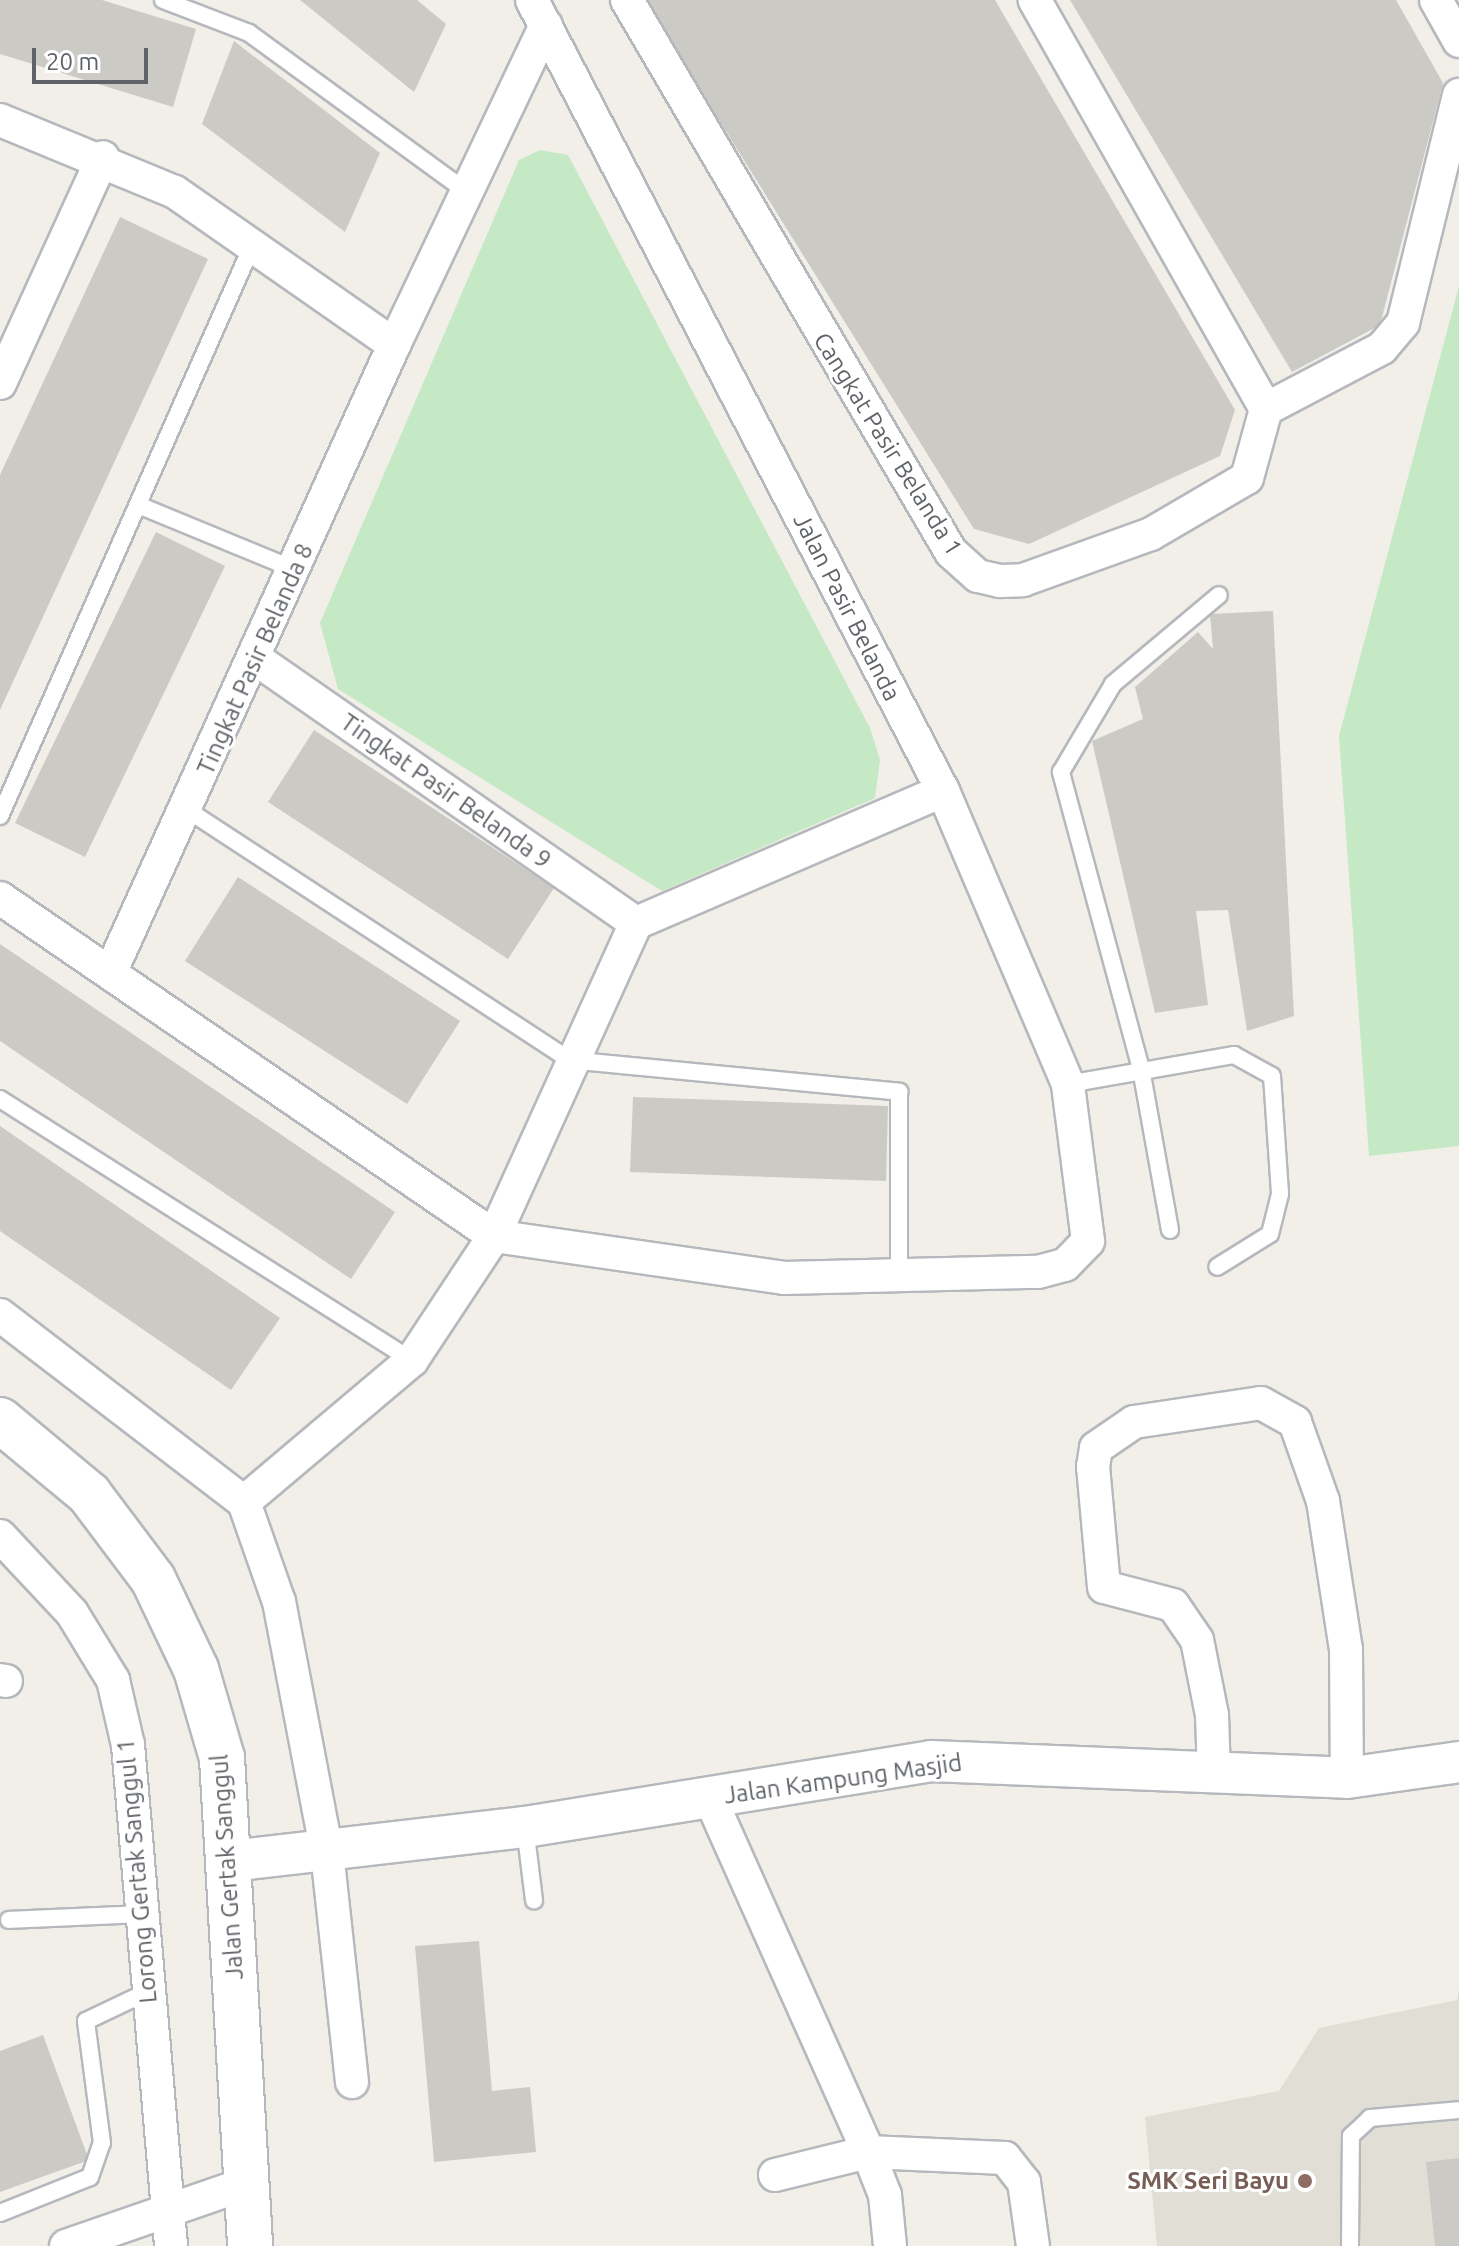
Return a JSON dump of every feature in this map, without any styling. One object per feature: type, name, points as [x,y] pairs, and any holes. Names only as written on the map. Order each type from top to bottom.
[{"type":"main road","name":"Jalan Gertak Sanggul","points":[[0,1420],[89,1494],[153,1579],[196,1669],[222,1758],[250,2246]]},
{"type":"street","name":"Cangkat Pasir Belanda 1","points":[[627,0],[951,552],[978,576],[1023,580],[1151,534],[1247,478],[1266,409]]},
{"type":"street","points":[[1035,0],[1266,409],[1382,348],[1403,323],[1459,95]]},
{"type":"street","points":[[1436,0],[1459,41]]},
{"type":"street","name":"Tingkat Pasir Belanda 8","points":[[111,971],[256,659],[394,345],[467,192],[539,13]]},
{"type":"street","name":"Jalan Pasir Belanda","points":[[539,13],[943,791],[1068,1084],[1088,1241],[1065,1265],[1038,1272],[899,1271]]},
{"type":"street","points":[[0,120],[103,157],[175,192],[394,345]]},
{"type":"street","points":[[0,383],[103,157]]},
{"type":"street","name":"Tingkat Pasir Belanda 9","points":[[256,659],[636,923]]},
{"type":"street","points":[[244,1502],[412,1360],[494,1236],[569,1060],[636,923],[943,791]]},
{"type":"street","points":[[0,898],[111,971],[494,1236],[784,1278],[899,1271]]},
{"type":"street","points":[[0,1315],[244,1502],[279,1602],[327,1853],[352,2082]]},
{"type":"street","points":[[1214,1775],[1212,1715],[1197,1640],[1173,1605],[1104,1587],[1093,1467],[1096,1448],[1134,1422],[1261,1403],[1295,1422],[1323,1501],[1346,1649],[1347,1778]]},
{"type":"street","name":"Lorong Gertak Sanggul 1","points":[[0,1536],[72,1613],[113,1680],[128,1745],[171,2246]]},
{"type":"street","name":"Jalan Kampung Masjid","points":[[230,1861],[327,1853],[525,1827],[931,1761],[1214,1775],[1347,1778],[1459,1762]]},
{"type":"street","points":[[710,1798],[868,2152],[885,2195],[890,2246]]},
{"type":"street","points":[[775,2175],[868,2152],[1005,2158],[1024,2182],[1033,2246]]},
{"type":"street","points":[[66,2246],[245,2184]]},
{"type":"lane","points":[[163,0],[249,33],[467,192]]},
{"type":"lane","points":[[0,816],[252,246]]},
{"type":"lane","points":[[138,505],[296,570]]},
{"type":"lane","points":[[1170,1230],[1141,1069],[1061,772],[1113,684],[1219,595]]},
{"type":"lane","points":[[186,809],[569,1060],[899,1092],[899,1271]]},
{"type":"lane","points":[[1068,1084],[1234,1055],[1272,1076],[1280,1194],[1270,1234],[1217,1267]]},
{"type":"lane","points":[[0,1099],[412,1360]]},
{"type":"lane","points":[[525,1827],[534,1900]]},
{"type":"lane","points":[[9,1920],[141,1914]]},
{"type":"lane","points":[[0,2213],[90,2177],[102,2143],[86,2021],[147,1992]]},
{"type":"lane","points":[[1346,2245],[1351,2136],[1370,2118],[1459,2110]]},
{"type":"shaded area","name":"SMK Seri Bayu","points":[[1459,1989],[1459,2246],[1157,2246],[1145,2117],[1279,2091],[1319,2028],[1457,2000]]},
{"type":"green space","points":[[540,150],[568,155],[870,728],[880,760],[875,798],[662,891],[338,689],[320,623],[519,160]]},
{"type":"green space","points":[[1459,286],[1459,1146],[1369,1156],[1339,736]]},
{"type":"building","points":[[0,0],[102,0],[196,29],[173,107],[0,54]]},
{"type":"building","points":[[300,0],[417,0],[446,24],[414,92]]},
{"type":"building","points":[[644,0],[995,0],[1235,410],[1220,456],[1029,544],[974,529]]},
{"type":"building","points":[[1070,0],[1396,0],[1443,83],[1380,325],[1292,372]]},
{"type":"building","points":[[234,41],[380,153],[345,232],[202,124]]},
{"type":"building","points":[[120,217],[208,259],[0,710],[0,475]]},
{"type":"building","points":[[156,532],[225,566],[85,857],[15,823]]},
{"type":"building","points":[[1273,611],[1294,1016],[1247,1031],[1228,910],[1196,911],[1208,1005],[1155,1013],[1092,741],[1143,719],[1135,687],[1198,632],[1213,649],[1210,614]]},
{"type":"building","points":[[314,730],[554,888],[508,959],[268,802]]},
{"type":"building","points":[[238,877],[460,1021],[407,1104],[185,961]]},
{"type":"building","points":[[0,944],[395,1212],[351,1279],[0,1041]]},
{"type":"building","points":[[633,1097],[888,1106],[886,1181],[630,1172]]},
{"type":"building","points":[[0,1126],[280,1318],[231,1390],[0,1231]]},
{"type":"building","points":[[479,1941],[492,2091],[530,2087],[536,2152],[434,2162],[415,1946]]},
{"type":"building","points":[[43,2035],[89,2160],[0,2192],[0,2051]]},
{"type":"building","points":[[1459,2158],[1459,2246],[1435,2246],[1426,2162]]},
{"type":"place","name":"SMK Seri Bayu","points":[[1305,2181]]}]
